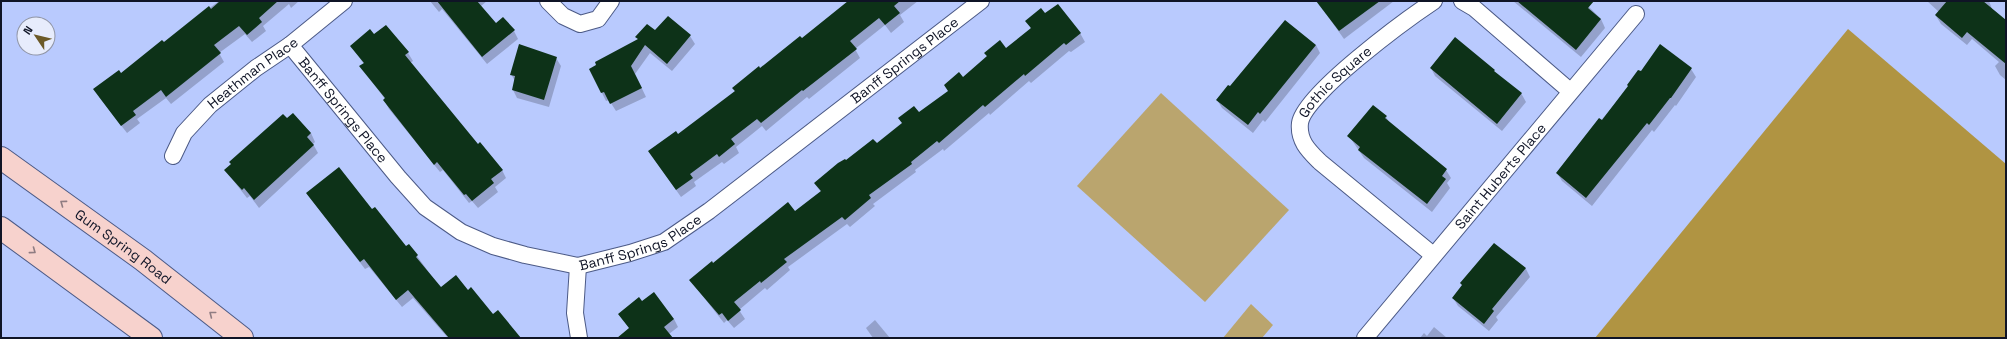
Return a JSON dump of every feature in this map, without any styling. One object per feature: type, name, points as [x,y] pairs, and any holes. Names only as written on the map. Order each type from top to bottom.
[{"type":"main road","name":"Gum Spring Road","points":[[1,158],[143,260],[242,338]]},
{"type":"main road","points":[[1,228],[151,338]]},
{"type":"street","name":"Heathman Place","points":[[172,156],[184,133],[210,105],[256,68],[290,45],[344,1]]},
{"type":"street","points":[[548,1],[562,16],[580,24],[598,19],[610,1]]},
{"type":"street","name":"Banff Springs Place","points":[[290,45],[398,177],[425,207],[461,232],[493,246],[525,255],[578,266],[630,253],[664,242],[709,211],[981,1]]},
{"type":"street","name":"Gothic Square","points":[[1433,255],[1310,152],[1301,140],[1300,123],[1303,113],[1325,87],[1364,54],[1434,1]]},
{"type":"street","points":[[1462,1],[1474,8],[1570,91]]},
{"type":"street","name":"Saint Huberts Place","points":[[1364,338],[1636,14]]},
{"type":"street","points":[[578,266],[575,313],[579,338]]},
{"type":"shaded area","points":[[1848,29],[2006,164],[2006,338],[1595,338]]},
{"type":"shaded area","points":[[1161,93],[1289,210],[1205,302],[1077,186]]},
{"type":"shaded area","points":[[1251,304],[1273,325],[1262,338],[1223,338]]},
{"type":"building","points":[[220,1],[278,1],[259,18],[262,22],[247,35],[239,26],[214,45],[221,53],[166,97],[161,90],[133,111],[136,115],[121,126],[93,89],[119,70],[121,73],[162,40],[164,42],[209,6],[211,9]]},
{"type":"building","points":[[437,1],[477,1],[496,23],[503,17],[515,30],[482,57]]},
{"type":"building","points":[[848,1],[900,1],[894,6],[900,13],[885,25],[879,18],[850,41],[857,49],[761,123],[757,119],[731,139],[735,144],[719,157],[717,154],[690,174],[693,178],[676,190],[648,151],[676,131],[678,134],[735,91],[732,88],[759,66],[760,68],[800,36],[802,38]]},
{"type":"building","points":[[1316,1],[1380,1],[1339,31]]},
{"type":"building","points":[[1517,1],[1594,1],[1588,8],[1601,19],[1576,50]]},
{"type":"building","points":[[1947,1],[1983,1],[2006,20],[2006,64],[1967,32],[1962,38],[1935,15]]},
{"type":"building","points":[[1058,4],[1081,33],[1066,45],[1064,43],[985,107],[983,105],[939,143],[937,141],[911,162],[912,164],[869,195],[871,198],[845,220],[842,217],[784,259],[787,262],[734,302],[741,310],[728,321],[722,313],[719,315],[689,280],[712,261],[713,263],[788,202],[795,211],[821,191],[814,183],[838,163],[845,159],[846,160],[873,139],[877,143],[902,123],[898,118],[914,106],[919,112],[948,91],[944,85],[959,72],[963,77],[987,56],[984,53],[1000,40],[1006,48],[1031,28],[1025,21],[1041,8],[1045,13]]},
{"type":"building","points":[[668,16],[691,35],[667,64],[645,45],[631,66],[642,88],[610,104],[604,92],[601,93],[589,69],[596,65],[595,62],[638,39],[635,37],[647,24],[655,30]]},
{"type":"building","points":[[1285,20],[1316,45],[1260,114],[1258,112],[1248,125],[1216,100],[1228,85],[1230,86]]},
{"type":"building","points":[[386,25],[409,52],[405,55],[478,144],[480,142],[503,170],[491,179],[494,183],[472,201],[466,194],[464,195],[437,162],[434,165],[383,100],[385,98],[359,66],[364,63],[350,46],[370,29],[374,34]]},
{"type":"building","points":[[1455,37],[1522,93],[1497,124],[1430,68]]},
{"type":"building","points":[[519,44],[557,57],[544,100],[512,90],[515,76],[510,75]]},
{"type":"building","points":[[1660,44],[1692,68],[1671,98],[1649,125],[1647,123],[1586,198],[1556,173],[1599,118],[1602,120],[1628,86],[1627,85],[1638,70],[1641,71]]},
{"type":"building","points":[[1373,105],[1387,116],[1385,118],[1447,169],[1442,176],[1446,179],[1427,204],[1358,150],[1360,147],[1347,136]]},
{"type":"building","points":[[293,113],[311,133],[307,137],[314,145],[254,200],[244,188],[242,190],[224,170],[231,164],[229,162],[283,114],[287,118]]},
{"type":"building","points":[[339,167],[372,209],[375,207],[406,246],[409,244],[418,255],[416,257],[441,287],[456,275],[468,290],[471,287],[493,314],[498,310],[521,338],[449,338],[408,290],[396,300],[364,259],[360,262],[306,193]]},
{"type":"building","points":[[1494,243],[1526,268],[1492,309],[1494,311],[1484,324],[1452,298],[1462,285],[1460,283]]},
{"type":"building","points":[[654,292],[674,319],[664,327],[673,338],[617,338],[629,328],[618,314],[639,297],[642,301]]}]
